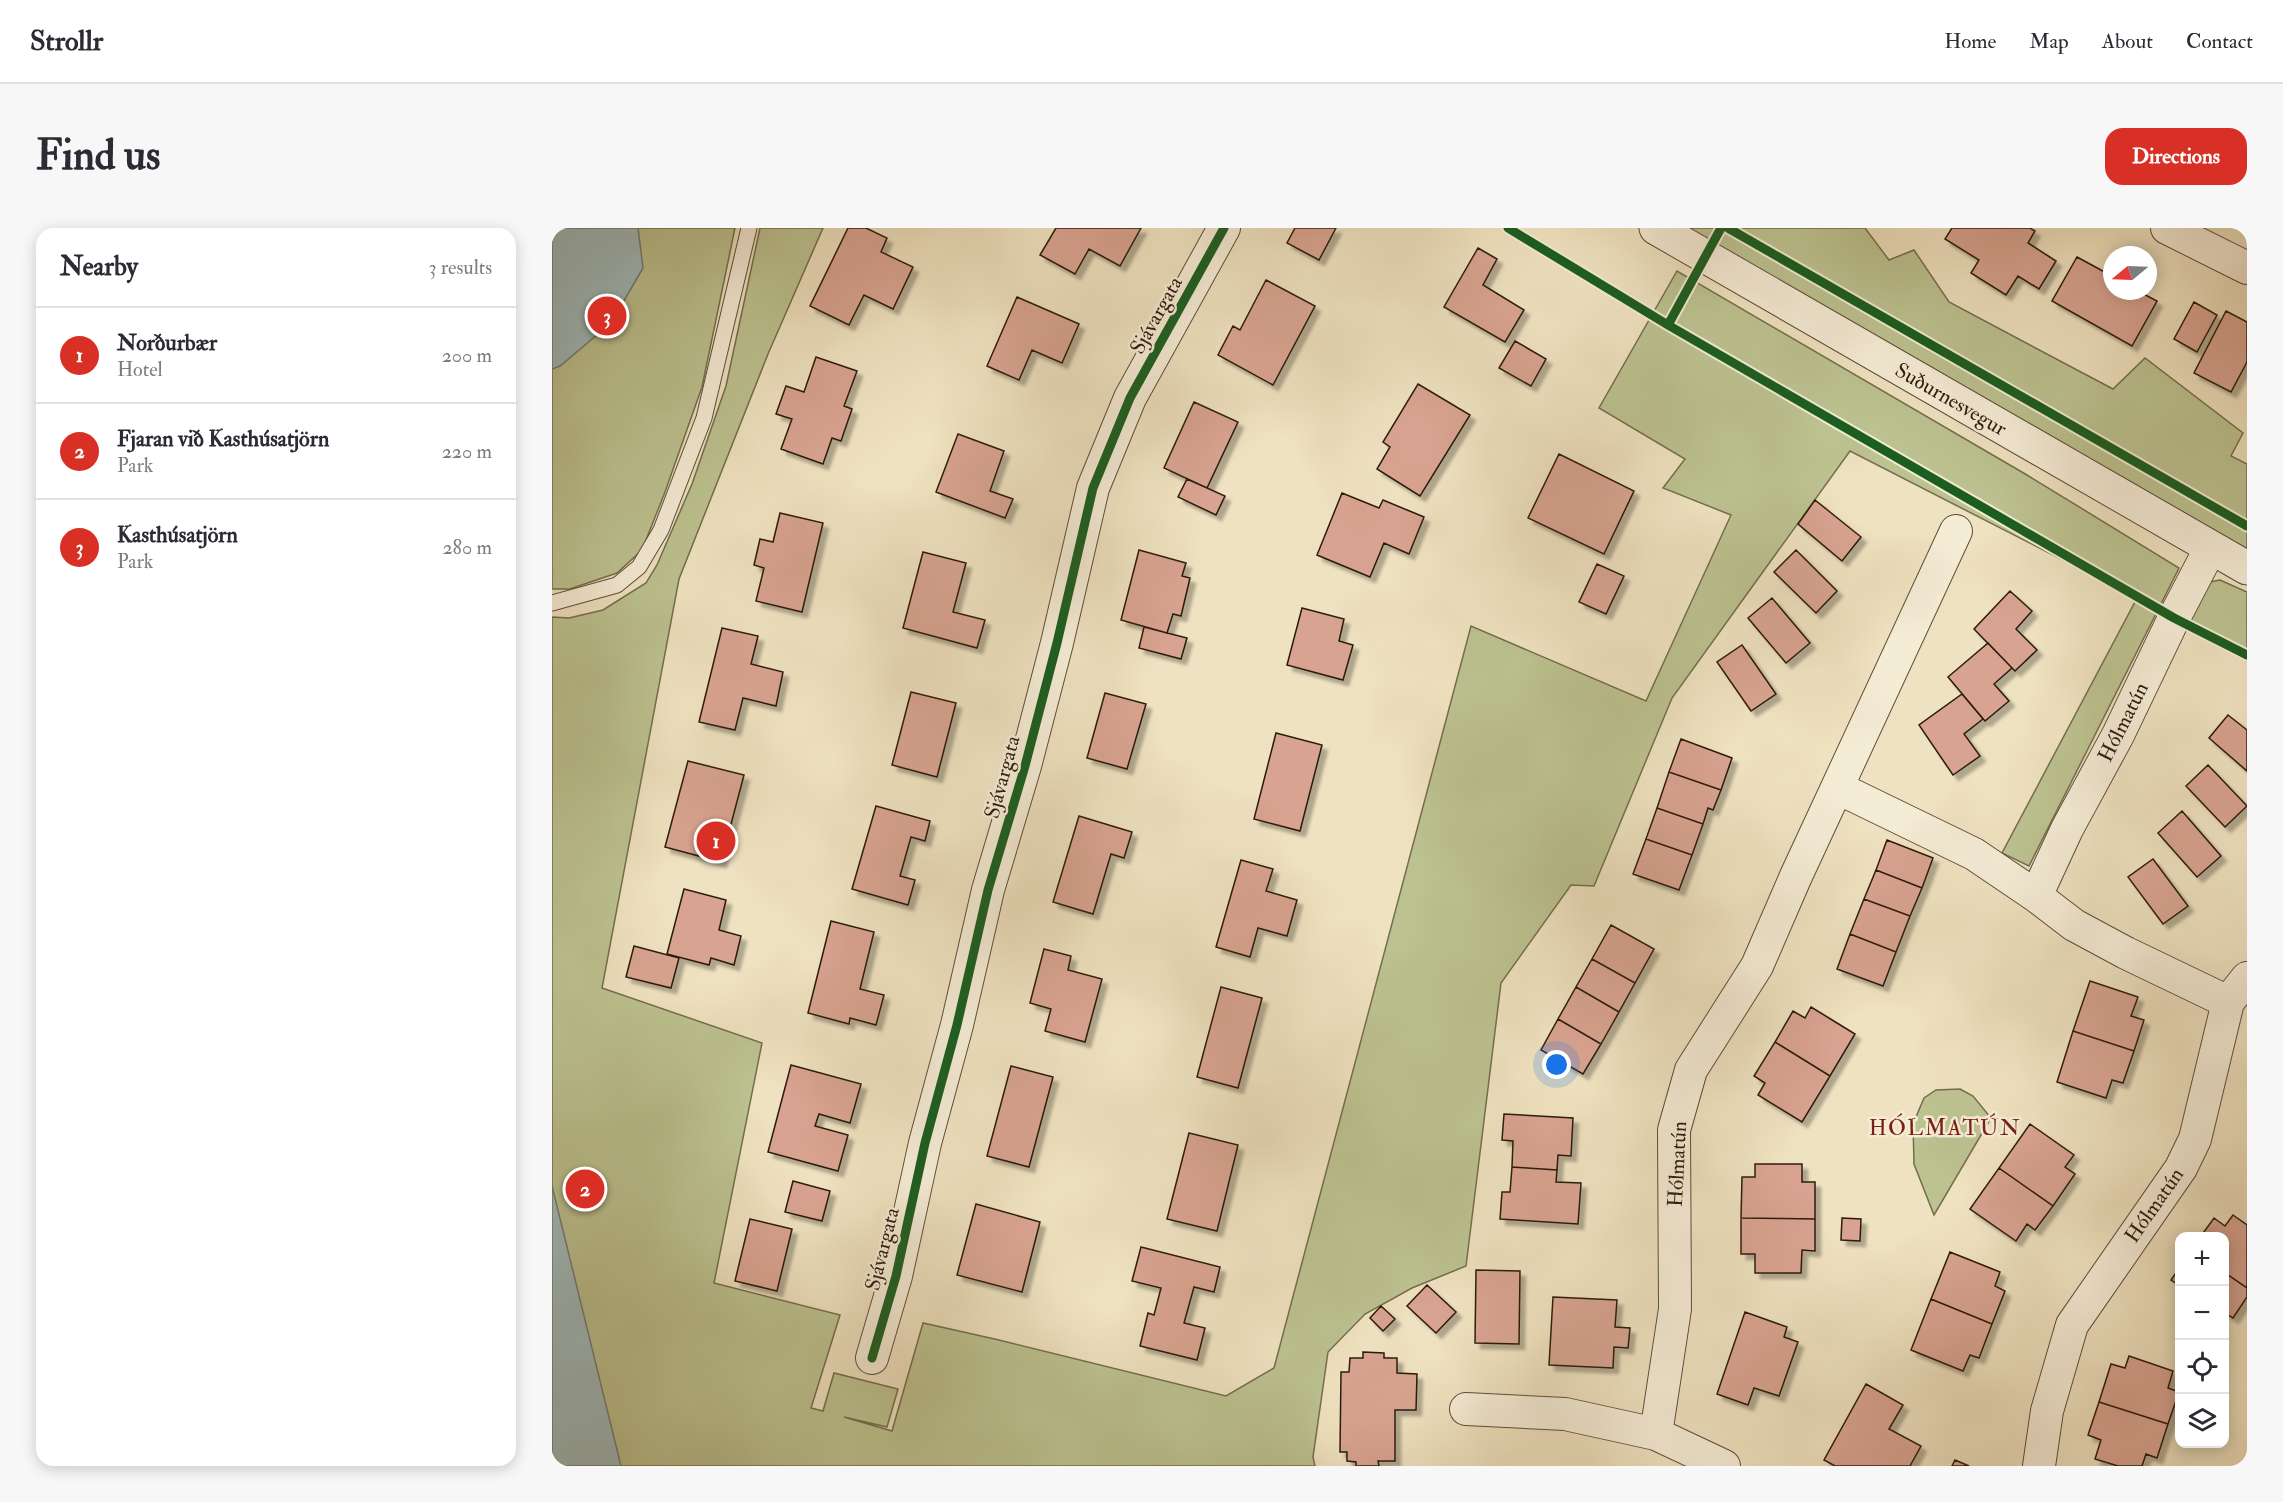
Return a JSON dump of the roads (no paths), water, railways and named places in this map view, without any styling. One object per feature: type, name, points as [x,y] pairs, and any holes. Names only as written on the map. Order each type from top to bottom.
[{"type":"street","name":"Sjávargata","points":[[872,1358],[896,1276],[925,1143],[957,1025],[988,890],[1057,643],[1094,488],[1130,398],[1224,228]]},
{"type":"street","name":"Suðurnesvegur","points":[[1656,228],[2210,549],[2247,568]]},
{"type":"street","points":[[2167,228],[2247,268]]},
{"type":"street","name":"Hólmatún","points":[[1656,1434],[1675,1309],[1674,1130],[1691,1070],[1757,966],[1956,531]]},
{"type":"street","name":"Hólmatún","points":[[2036,896],[2067,830],[2118,735],[2210,549]]},
{"type":"street","points":[[1838,788],[1974,854],[2074,925],[2228,1002]]},
{"type":"street","name":"Hólmatún","points":[[2038,1466],[2047,1411],[2072,1325],[2181,1168],[2195,1139],[2228,1002],[2247,978]]},
{"type":"street","points":[[1466,1410],[1565,1414],[1656,1434],[1724,1466]]},
{"type":"lane","points":[[552,603],[617,585],[639,567],[661,530],[704,418],[749,228]]},
{"type":"water","points":[[552,228],[638,228],[643,268],[611,323],[560,366],[552,369]]},
{"type":"water","points":[[552,1185],[553,1190],[621,1466],[552,1466]]},
{"type":"place","name":"Kasthúsatjörn","points":[[607,316]]},
{"type":"place","name":"Norðurbær","points":[[716,841]]},
{"type":"place","name":"Fjaran við Kasthúsatjörn","points":[[585,1189]]},
{"type":"district","name":"HÓLMATÚN","points":[[1945,1127]]}]
